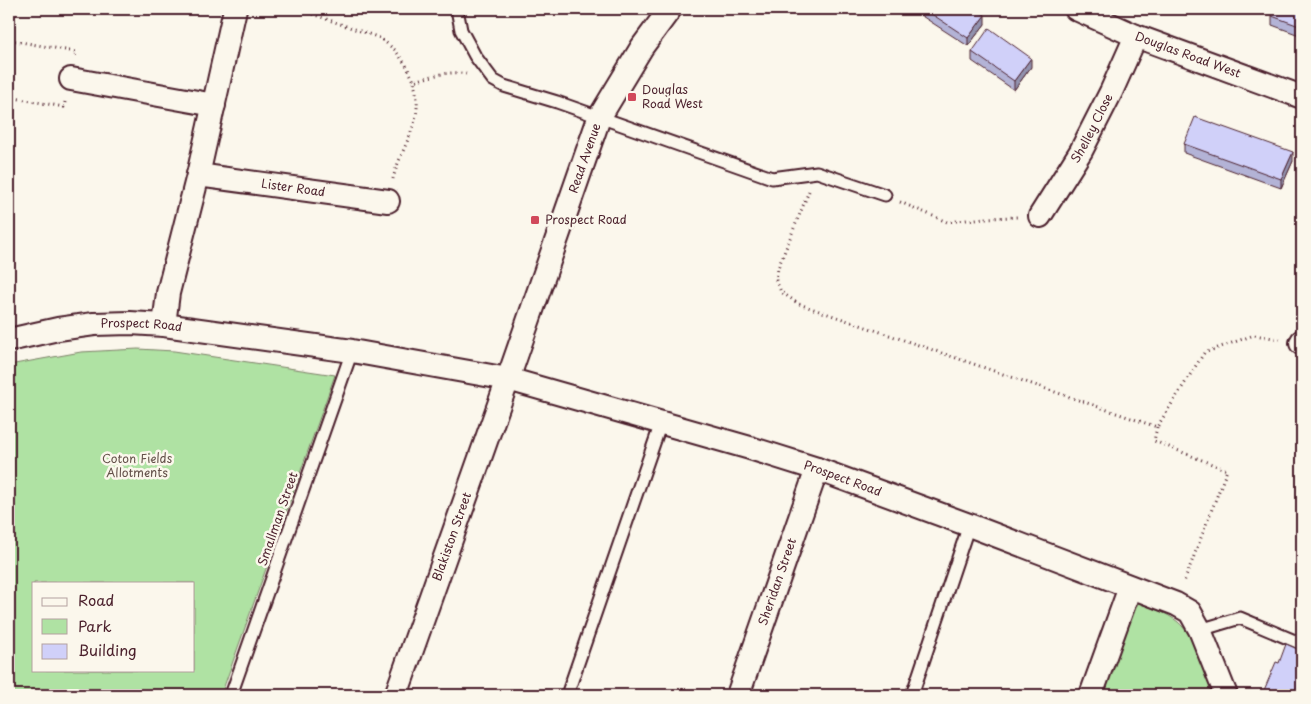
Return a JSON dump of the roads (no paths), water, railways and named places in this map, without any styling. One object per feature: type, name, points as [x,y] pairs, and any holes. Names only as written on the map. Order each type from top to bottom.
[{"type":"street","points":[[164,325],[168,293],[198,175],[235,9]]},
{"type":"street","name":"Read Avenue","points":[[508,379],[599,118],[642,46],[670,9]]},
{"type":"street","name":"Douglas Road West","points":[[1076,9],[1136,36],[1302,97]]},
{"type":"street","name":"Shelley Close","points":[[1040,216],[1081,151],[1111,92],[1136,36]]},
{"type":"street","points":[[70,79],[214,105]]},
{"type":"street","name":"Lister Road","points":[[198,175],[388,201]]},
{"type":"street","name":"Prospect Road","points":[[9,340],[58,329],[130,322],[164,325],[352,352],[508,379],[750,448],[817,469],[1176,604],[1190,612],[1200,630],[1226,695]]},
{"type":"street","name":"Blakiston Street","points":[[396,695],[508,379]]},
{"type":"street","name":"Sheridan Street","points":[[738,695],[817,469]]},
{"type":"street","points":[[1091,695],[1130,587]]},
{"type":"lane","points":[[457,9],[461,30],[475,56],[493,80],[504,86],[557,102],[772,178],[817,172],[885,195]]},
{"type":"lane","name":"Smallman Street","points":[[231,695],[352,352]]},
{"type":"lane","points":[[567,695],[661,423]]},
{"type":"lane","points":[[912,695],[969,525]]},
{"type":"lane","points":[[1200,630],[1240,618],[1302,644]]},
{"type":"place","name":"Douglas Road West","points":[[632,97]]},
{"type":"place","name":"Prospect Road","points":[[535,220]]},
{"type":"park label","name":"Coton Fields Allotments","points":[[137,466]]}]
